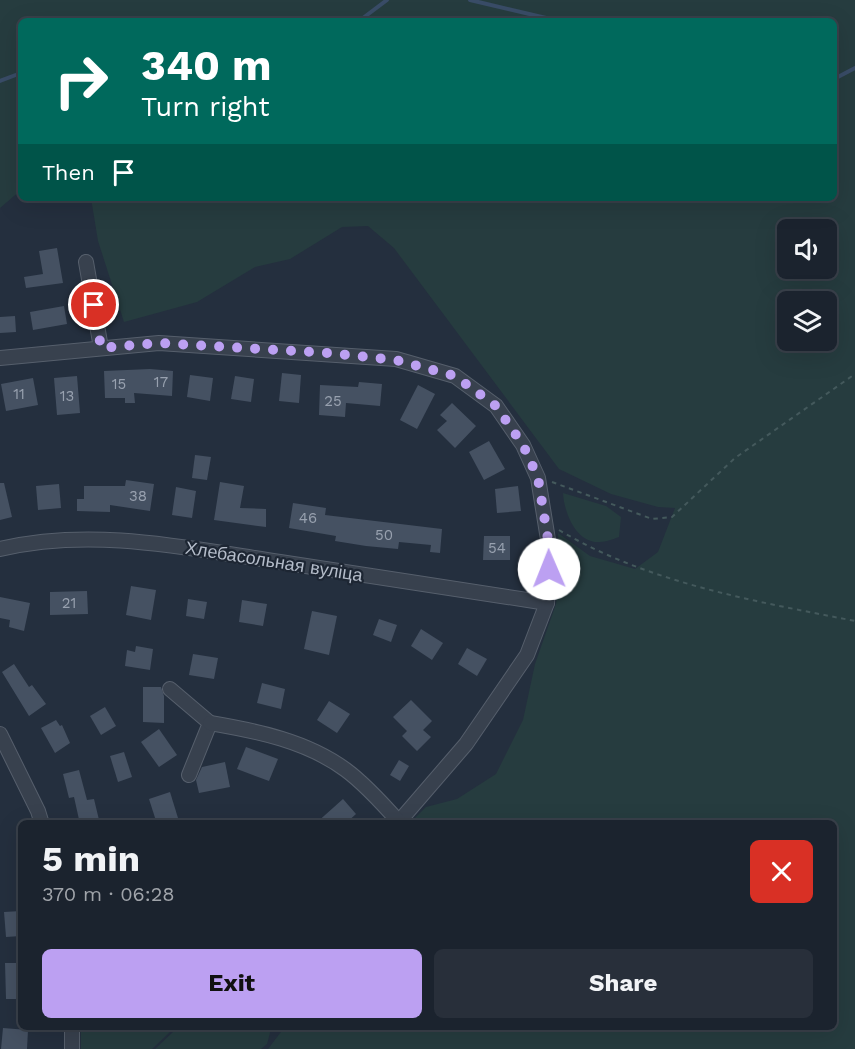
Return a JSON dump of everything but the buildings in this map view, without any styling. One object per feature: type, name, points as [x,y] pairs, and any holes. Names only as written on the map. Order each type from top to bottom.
[{"type":"street","points":[[86,262],[101,348]]},
{"type":"street","points":[[0,358],[159,343],[329,353],[396,360],[455,376],[496,406],[523,445],[538,478],[547,522],[550,552],[546,603],[527,655],[466,744],[401,820]]},
{"type":"street","name":"Хлебасольная вуліца","points":[[0,549],[30,542],[79,538],[147,542],[546,603]]},
{"type":"street","points":[[170,689],[210,723],[260,731],[306,748],[345,770],[395,820]]},
{"type":"street","points":[[189,775],[210,723]]},
{"type":"street","points":[[0,734],[41,820]]},
{"type":"street","points":[[72,1030],[72,1049]]},
{"type":"path","points":[[538,478],[652,519],[672,517],[735,458],[855,374]]},
{"type":"path","points":[[547,522],[594,550],[724,595],[855,621]]},
{"type":"green space","points":[[0,0],[855,0],[855,1049],[268,1049],[282,1030],[837,1030],[837,820],[413,820],[426,807],[457,799],[496,774],[523,720],[535,664],[556,604],[559,583],[558,533],[590,556],[635,569],[658,552],[675,508],[658,507],[611,494],[559,469],[394,248],[368,226],[342,227],[290,259],[255,267],[197,302],[124,322],[98,241],[91,201],[837,201],[837,18],[18,18],[18,193],[0,208]]},
{"type":"green space","points":[[563,493],[606,506],[621,517],[619,537],[600,542],[584,538],[569,517]]},
{"type":"green space","points":[[81,1030],[174,1030],[152,1049],[81,1049]]},
{"type":"green space","points":[[180,1030],[271,1030],[267,1044],[261,1049],[155,1049],[173,1032]]},
{"type":"waterway","points":[[363,18],[387,0]]},
{"type":"waterway","points":[[470,0],[546,18]]},
{"type":"waterway","points":[[837,77],[855,68]]},
{"type":"waterway","points":[[0,81],[18,74]]},
{"type":"route","points":[[94,305],[101,348],[159,343],[329,353],[396,360],[455,376],[496,406],[523,445],[538,478],[547,522],[549,569]]}]
